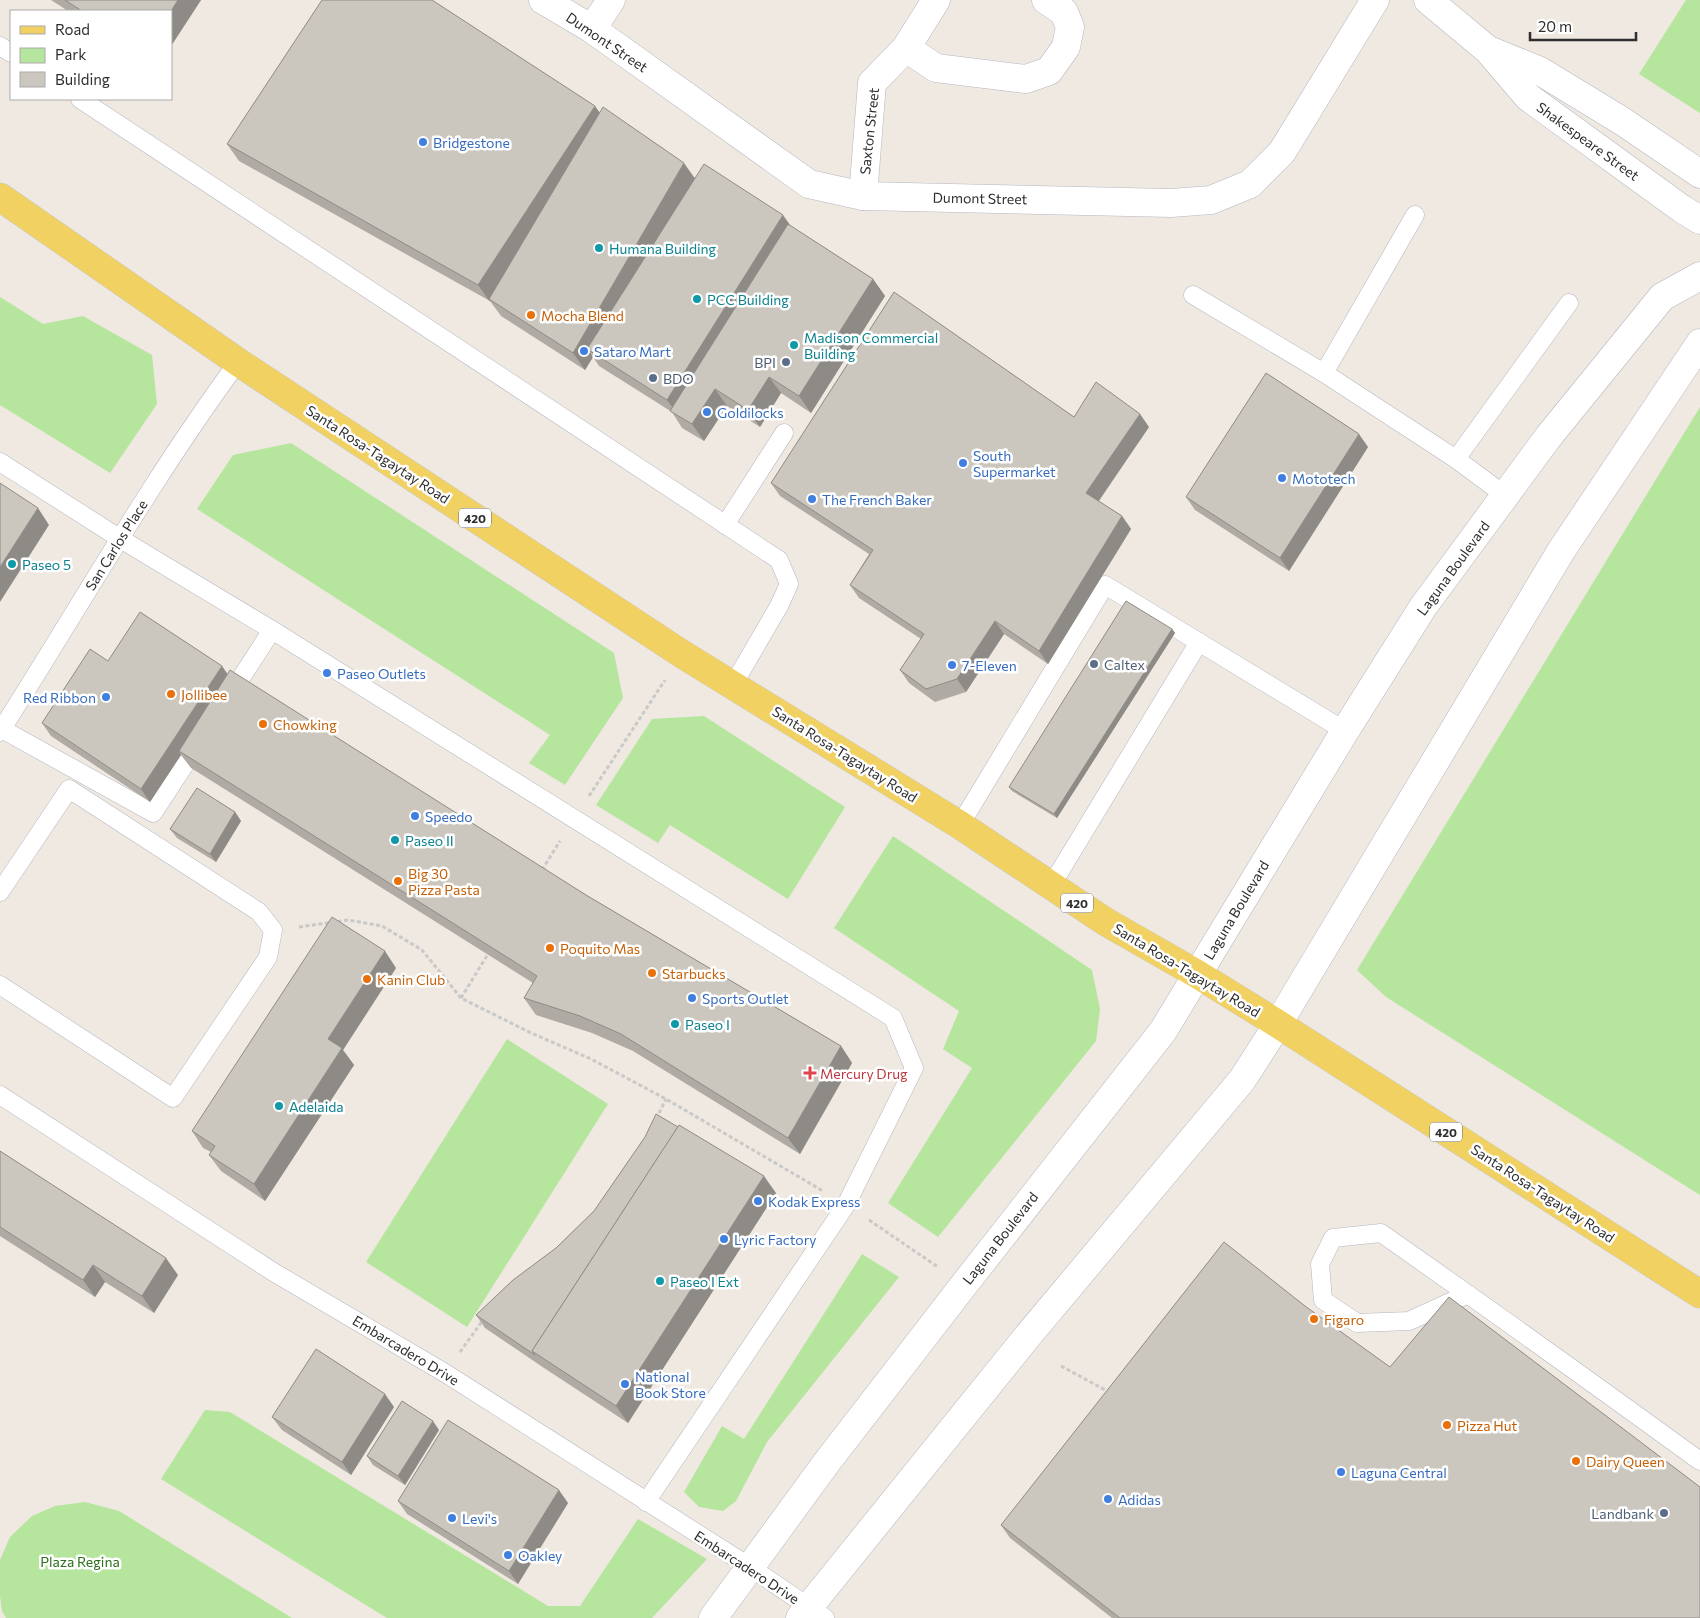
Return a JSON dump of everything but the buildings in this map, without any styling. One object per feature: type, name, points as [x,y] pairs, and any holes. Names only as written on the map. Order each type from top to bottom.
[{"type":"main road","name":"Dumont Street","points":[[543,0],[592,29],[809,184],[862,196],[1171,203],[1211,200],[1250,184],[1282,152],[1375,0]]},
{"type":"main road","points":[[592,29],[611,0]]},
{"type":"main road","name":"Saxton Street","points":[[862,196],[872,83],[906,48],[936,0]]},
{"type":"main road","points":[[906,48],[936,68],[1026,79],[1049,71],[1066,47],[1070,27],[1064,12],[1046,0]]},
{"type":"main road","name":"Shakespeare Street","points":[[1428,0],[1488,50],[1528,98],[1700,220]]},
{"type":"main road","name":"Shakespeare Street","points":[[1488,50],[1540,71],[1622,121],[1700,174]]},
{"type":"main road","points":[[1622,121],[1647,121],[1696,153],[1700,159]]},
{"type":"main road","name":"Santa Rosa-Tagaytay Road","points":[[0,197],[238,362],[682,654],[960,825],[1106,922],[1198,974],[1278,1024],[1700,1294]]},
{"type":"main road","name":"Laguna Boulevard","points":[[713,1618],[826,1462],[1163,1032],[1344,731],[1423,608],[1549,436],[1662,296],[1700,276]]},
{"type":"main road","points":[[811,1615],[1026,1338],[1242,1080],[1278,1024],[1560,551],[1700,344]]},
{"type":"lane","points":[[82,100],[779,560],[789,584],[779,606],[733,685]]},
{"type":"lane","points":[[1324,372],[1414,215]]},
{"type":"lane","points":[[1193,295],[1324,372],[1456,459],[1506,496]]},
{"type":"lane","points":[[1456,459],[1570,303]]},
{"type":"lane","name":"San Carlos Place","points":[[1,730],[119,538],[216,391],[238,362]]},
{"type":"lane","points":[[725,525],[784,433]]},
{"type":"lane","points":[[0,462],[119,538],[272,630],[893,1018],[914,1068],[846,1205],[646,1502]]},
{"type":"lane","points":[[960,825],[1106,585],[1344,731]]},
{"type":"lane","points":[[218,713],[272,630]]},
{"type":"lane","points":[[1051,886],[1199,642]]},
{"type":"lane","points":[[1,730],[153,813],[207,730]]},
{"type":"lane","points":[[0,892],[69,789],[259,912],[273,930],[268,957],[173,1098],[0,985]]},
{"type":"lane","name":"Embarcadero Drive","points":[[0,1095],[275,1272],[446,1373],[750,1567],[811,1615]]},
{"type":"lane","points":[[1468,1294],[1409,1321],[1357,1323],[1323,1300],[1320,1264],[1333,1238],[1381,1232],[1468,1294],[1700,1461]]},
{"type":"path","points":[[538,875],[682,654]]},
{"type":"path","points":[[273,930],[348,920],[382,926],[422,950],[461,998],[591,1059],[666,1099],[846,1205],[944,1271]]},
{"type":"path","points":[[461,998],[488,954]]},
{"type":"path","points":[[653,1125],[666,1099]]},
{"type":"path","points":[[446,1373],[484,1318]]},
{"type":"path","points":[[1061,1366],[1112,1394]]},
{"type":"green space","points":[[1686,0],[1700,0],[1700,113],[1639,74]]},
{"type":"green space","points":[[0,297],[43,324],[83,316],[152,355],[157,404],[110,473],[0,405]]},
{"type":"green space","points":[[1700,407],[1700,1195],[1386,997],[1357,970]]},
{"type":"green space","points":[[291,443],[614,653],[623,698],[565,785],[529,763],[550,735],[197,509],[233,455]]},
{"type":"green space","points":[[704,716],[845,807],[788,899],[670,825],[658,843],[596,805],[652,719]]},
{"type":"green space","points":[[893,836],[1092,970],[1100,1009],[1096,1041],[938,1237],[888,1203],[972,1068],[943,1049],[959,1011],[834,928]]},
{"type":"green space","points":[[507,1039],[608,1104],[467,1327],[366,1262]]},
{"type":"green space","points":[[862,1254],[899,1277],[767,1442],[736,1501],[723,1511],[699,1507],[684,1492],[722,1426],[744,1439]]},
{"type":"green space","points":[[205,1410],[230,1412],[548,1606],[580,1606],[638,1519],[707,1559],[652,1618],[387,1618],[161,1479]]},
{"type":"green space","name":"Plaza Regina","points":[[85,1502],[119,1511],[292,1618],[6,1618],[2,1611],[0,1596],[0,1560],[10,1537],[32,1516],[55,1506]]},
{"type":"place","name":"Bridgestone","points":[[423,142]]},
{"type":"place","name":"Humana Building","points":[[599,248]]},
{"type":"place","name":"PCC Building","points":[[697,299]]},
{"type":"place","name":"Mocha Blend","points":[[531,315]]},
{"type":"place","name":"Madison Commercial Building","points":[[794,345]]},
{"type":"place","name":"Sataro Mart","points":[[584,351]]},
{"type":"place","name":"BPI","points":[[786,362]]},
{"type":"place","name":"BDO","points":[[653,378]]},
{"type":"place","name":"Goldilocks","points":[[707,412]]},
{"type":"place","name":"South Supermarket","points":[[963,463]]},
{"type":"place","name":"Mototech","points":[[1282,478]]},
{"type":"place","name":"The French Baker","points":[[812,499]]},
{"type":"place","name":"Paseo 5","points":[[12,564]]},
{"type":"place","name":"Caltex","points":[[1094,664]]},
{"type":"place","name":"7-Eleven","points":[[952,665]]},
{"type":"place","name":"Paseo Outlets","points":[[327,673]]},
{"type":"place","name":"Jollibee","points":[[171,694]]},
{"type":"place","name":"Red Ribbon","points":[[106,697]]},
{"type":"place","name":"Chowking","points":[[263,724]]},
{"type":"place","name":"Speedo","points":[[415,816]]},
{"type":"place","name":"Paseo II","points":[[395,840]]},
{"type":"place","name":"Big 30 Pizza Pasta","points":[[398,881]]},
{"type":"place","name":"Poquito Mas","points":[[550,948]]},
{"type":"place","name":"Starbucks","points":[[652,973]]},
{"type":"place","name":"Kanin Club","points":[[367,979]]},
{"type":"place","name":"Sports Outlet","points":[[692,998]]},
{"type":"place","name":"Paseo I","points":[[675,1024]]},
{"type":"place","name":"Mercury Drug","points":[[810,1073]]},
{"type":"place","name":"Adelaida","points":[[279,1106]]},
{"type":"place","name":"Kodak Express","points":[[758,1201]]},
{"type":"place","name":"Lyric Factory","points":[[724,1239]]},
{"type":"place","name":"Paseo I Ext","points":[[660,1281]]},
{"type":"place","name":"Figaro","points":[[1314,1319]]},
{"type":"place","name":"National Book Store","points":[[625,1384]]},
{"type":"place","name":"Pizza Hut","points":[[1447,1425]]},
{"type":"place","name":"Dairy Queen","points":[[1576,1461]]},
{"type":"place","name":"Laguna Central","points":[[1341,1472]]},
{"type":"place","name":"Adidas","points":[[1108,1499]]},
{"type":"place","name":"Landbank","points":[[1664,1513]]},
{"type":"place","name":"Levi's","points":[[452,1518]]},
{"type":"place","name":"Oakley","points":[[508,1555]]}]
